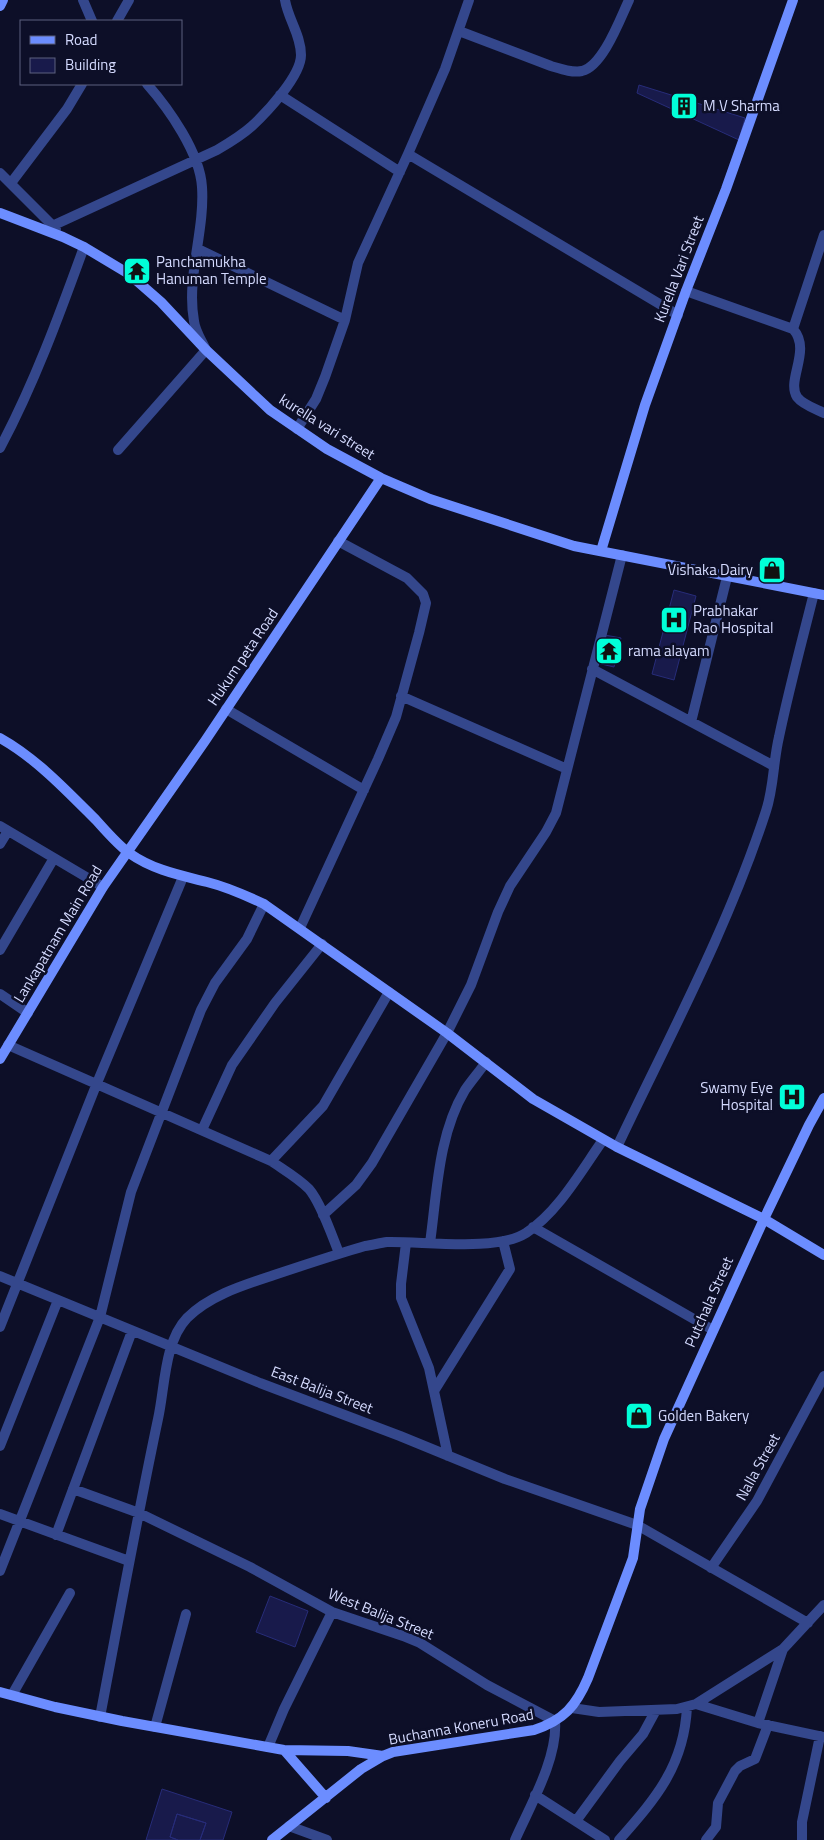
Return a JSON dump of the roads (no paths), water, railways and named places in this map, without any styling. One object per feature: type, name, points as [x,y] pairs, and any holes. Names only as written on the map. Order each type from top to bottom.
[{"type":"street","points":[[0,6],[3,0]]},
{"type":"street","points":[[84,0],[92,20]]},
{"type":"street","points":[[118,20],[128,0]]},
{"type":"street","points":[[52,226],[235,140],[252,126],[280,95],[297,69],[301,57],[300,44],[287,11],[285,0]]},
{"type":"street","points":[[297,429],[316,399],[345,320],[358,263],[408,154],[460,31],[469,0]]},
{"type":"street","points":[[460,31],[551,66],[566,70],[584,70],[592,67],[600,58],[629,0]]},
{"type":"street","name":"Kurella Vari Street","points":[[601,551],[645,405],[686,291],[726,189],[793,0]]},
{"type":"street","points":[[11,183],[67,109],[81,85]]},
{"type":"street","points":[[118,450],[206,350],[194,323],[194,285],[202,212],[202,186],[195,160],[177,123],[166,105],[148,85]]},
{"type":"street","points":[[280,95],[400,172]]},
{"type":"street","points":[[408,154],[678,315]]},
{"type":"street","points":[[0,173],[64,237]]},
{"type":"street","name":"kurella vari street","points":[[0,213],[64,237],[129,274],[161,302],[206,350],[270,410],[327,449],[380,478],[430,500],[574,546],[819,594]]},
{"type":"street","points":[[793,329],[824,235]]},
{"type":"street","points":[[0,448],[42,358],[84,247]]},
{"type":"street","points":[[198,249],[345,320]]},
{"type":"street","points":[[686,291],[793,329],[798,334],[800,342],[795,387],[797,397],[809,406],[824,413]]},
{"type":"street","name":"Hukum peta Road","points":[[127,852],[226,709],[380,478]]},
{"type":"street","points":[[300,928],[396,716],[420,633],[426,603],[423,594],[407,578],[338,541]]},
{"type":"street","points":[[323,1215],[356,1185],[372,1164],[447,1033],[471,985],[498,912],[510,886],[556,813],[622,556]]},
{"type":"street","points":[[691,722],[728,577]]},
{"type":"street","points":[[617,1147],[699,976],[732,902],[772,792],[778,738],[819,594]]},
{"type":"street","points":[[592,669],[774,766]]},
{"type":"street","points":[[401,696],[567,769]]},
{"type":"street","points":[[226,709],[364,790]]},
{"type":"street","points":[[0,738],[34,762],[68,792],[127,852],[150,866],[242,893],[264,904],[447,1033],[533,1099],[603,1140],[764,1219],[824,1256]]},
{"type":"street","points":[[0,844],[4,828],[103,887]]},
{"type":"street","name":"Lankapatnam Main Road","points":[[0,1059],[103,887],[127,852]]},
{"type":"street","points":[[0,950],[54,858]]},
{"type":"street","points":[[0,1327],[16,1282],[183,877]]},
{"type":"street","points":[[0,1571],[100,1318],[126,1211],[161,1112],[207,996],[247,939],[264,904]]},
{"type":"street","points":[[202,1130],[232,1066],[275,1003],[322,944]]},
{"type":"street","points":[[271,1161],[323,1106],[389,992]]},
{"type":"street","points":[[0,994],[28,1013]]},
{"type":"street","points":[[8,1045],[271,1161],[294,1176],[310,1190],[340,1253]]},
{"type":"street","points":[[430,1243],[443,1153],[448,1132],[465,1090],[486,1062]]},
{"type":"street","name":"Putchala Street","points":[[637,1525],[648,1481],[664,1439],[764,1219],[809,1124],[824,1098]]},
{"type":"street","points":[[100,1717],[171,1348],[178,1330],[187,1318],[214,1298],[239,1287],[364,1246],[386,1242],[470,1244],[516,1238],[533,1227],[560,1200],[603,1140]]},
{"type":"street","points":[[533,1227],[713,1330]]},
{"type":"street","points":[[434,1391],[510,1269],[503,1241]]},
{"type":"street","points":[[406,1243],[401,1298],[422,1345],[429,1368],[448,1456]]},
{"type":"street","name":"East Balija Street","points":[[0,1276],[171,1348],[505,1479],[637,1525],[808,1623]]},
{"type":"street","points":[[0,1446],[58,1300]]},
{"type":"street","points":[[56,1535],[132,1331]]},
{"type":"street","name":"Nalla Street","points":[[711,1568],[757,1501],[824,1376]]},
{"type":"street","name":"West Balija Street","points":[[73,1489],[138,1513],[250,1567],[332,1612],[420,1643],[487,1685],[555,1721]]},
{"type":"street","points":[[0,1514],[129,1561]]},
{"type":"street","name":"Buchanna Koneru Road","points":[[272,1840],[361,1769],[383,1756],[393,1752],[534,1730],[555,1721],[572,1708],[581,1695],[588,1678],[633,1558],[637,1542],[637,1525]]},
{"type":"street","points":[[12,1695],[70,1593]]},
{"type":"street","points":[[619,1840],[652,1803],[670,1771],[679,1753],[692,1706],[784,1649],[824,1606]]},
{"type":"street","points":[[268,1748],[284,1708],[332,1612]]},
{"type":"street","points":[[155,1727],[186,1614]]},
{"type":"street","points":[[706,1840],[716,1827],[718,1803],[730,1779],[740,1766],[755,1759],[784,1649]]},
{"type":"street","points":[[0,1692],[55,1708],[268,1748],[284,1750],[339,1750],[383,1756]]},
{"type":"street","points":[[572,1708],[599,1712],[656,1710],[692,1706],[822,1737],[802,1822],[802,1840]]},
{"type":"street","points":[[576,1821],[620,1761],[643,1734],[656,1710]]},
{"type":"street","points":[[516,1840],[549,1761],[555,1741],[555,1721]]},
{"type":"street","points":[[284,1750],[326,1798]]},
{"type":"street","points":[[535,1795],[605,1840]]},
{"type":"street","points":[[290,1826],[327,1840]]},
{"type":"place","name":"M V Sharma","points":[[684,106]]},
{"type":"place","name":"Panchamukha Hanuman Temple","points":[[137,271]]},
{"type":"place","name":"Vishaka Dairy","points":[[772,570]]},
{"type":"place","name":"Prabhakar Rao Hospital","points":[[674,620]]},
{"type":"place","name":"rama alayam","points":[[609,651]]},
{"type":"place","name":"Swamy Eye Hospital","points":[[792,1097]]},
{"type":"place","name":"Golden Bakery","points":[[639,1416]]}]
